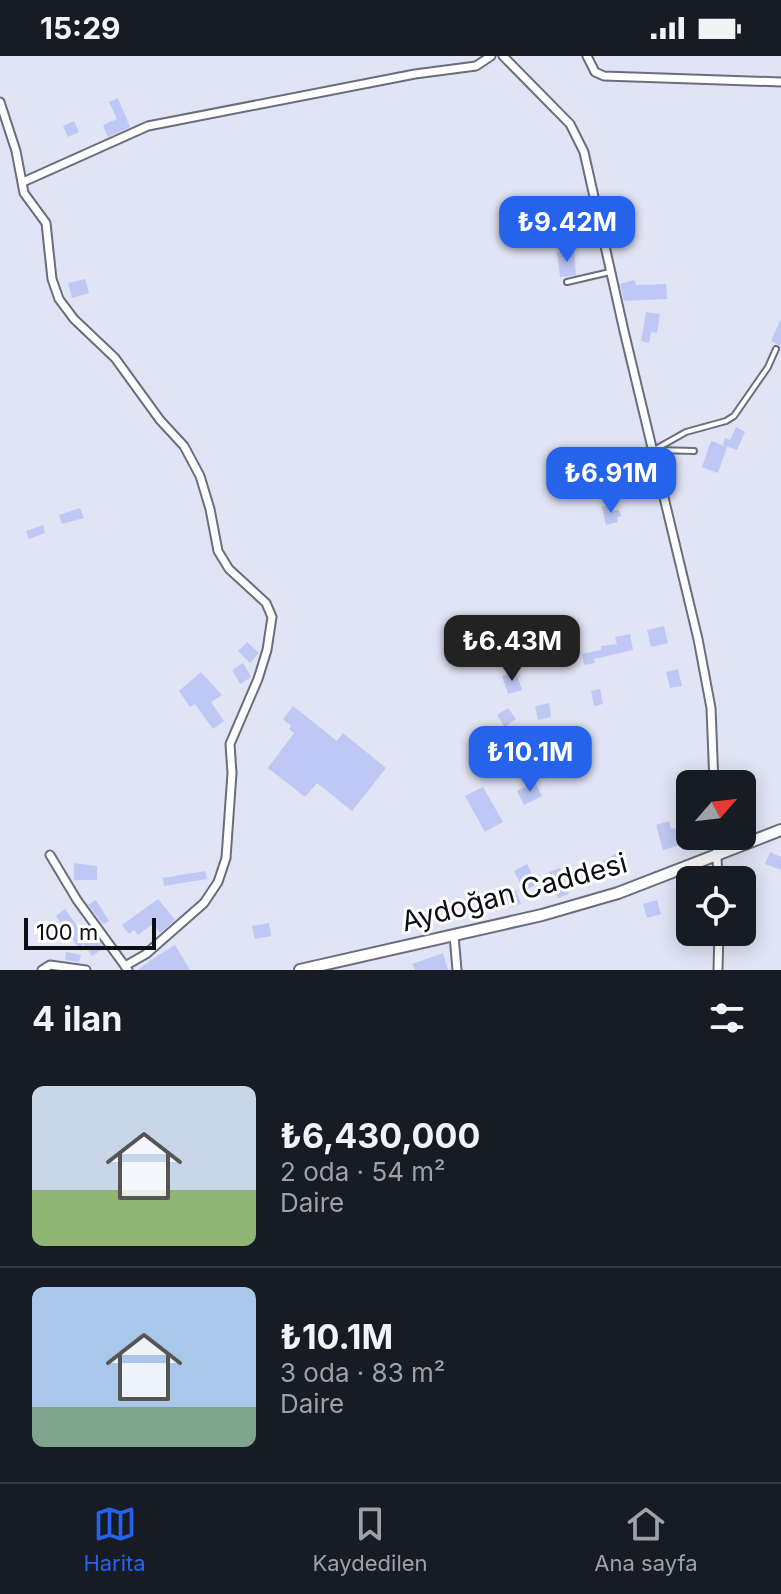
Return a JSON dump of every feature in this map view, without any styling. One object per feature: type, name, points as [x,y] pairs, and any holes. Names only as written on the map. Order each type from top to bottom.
[{"type":"street","points":[[23,182],[148,126],[399,77],[476,66],[491,56]]},
{"type":"street","points":[[503,56],[570,124],[584,152],[711,708],[713,770]]},
{"type":"street","points":[[587,56],[595,72],[604,76],[781,82]]},
{"type":"street","points":[[0,102],[24,193],[46,223],[52,279],[63,307],[115,358],[160,420],[184,446],[200,476],[218,551],[229,569],[266,603],[272,617],[258,679],[230,744],[232,773],[226,858],[218,882],[204,903],[126,968],[77,900],[50,855]]},
{"type":"street","name":"Aydoğan Caddesi","points":[[300,970],[542,915],[618,893],[781,830]]},
{"type":"street","points":[[716,850],[717,866]]},
{"type":"street","points":[[454,935],[457,970]]},
{"type":"street","points":[[718,970],[719,946]]},
{"type":"street","points":[[42,970],[50,965],[86,970]]},
{"type":"lane","points":[[567,282],[610,272]]},
{"type":"lane","points":[[654,450],[686,432],[734,416],[768,367],[776,349]]},
{"type":"lane","points":[[654,450],[694,451]]},
{"type":"building","points":[[118,98],[130,127],[108,137],[103,125],[117,119],[109,102]]},
{"type":"building","points":[[74,121],[79,132],[68,137],[63,126]]},
{"type":"building","points":[[567,206],[572,223],[558,227],[553,210]]},
{"type":"building","points":[[574,251],[576,275],[560,277],[557,252]]},
{"type":"building","points":[[85,279],[89,293],[72,298],[68,283]]},
{"type":"building","points":[[634,280],[636,285],[666,284],[667,299],[624,301],[620,284]]},
{"type":"building","points":[[646,312],[660,314],[657,333],[651,332],[649,343],[641,341]]},
{"type":"building","points":[[781,319],[781,346],[771,341]]},
{"type":"building","points":[[736,427],[745,432],[737,450],[723,445],[725,438],[730,440]]},
{"type":"building","points":[[711,441],[727,447],[718,473],[702,467]]},
{"type":"building","points":[[609,505],[611,511],[619,510],[621,516],[617,517],[618,522],[606,525],[602,507]]},
{"type":"building","points":[[80,508],[84,518],[62,524],[59,515]]},
{"type":"building","points":[[43,525],[45,533],[29,539],[26,531]]},
{"type":"building","points":[[664,626],[668,643],[651,647],[647,630]]},
{"type":"building","points":[[630,634],[633,650],[594,659],[595,663],[584,665],[582,654],[601,650],[601,646],[617,644],[615,637]]},
{"type":"building","points":[[247,642],[259,653],[250,663],[238,651]]},
{"type":"building","points":[[243,663],[251,677],[240,684],[232,670]]},
{"type":"building","points":[[678,669],[682,686],[670,688],[666,672]]},
{"type":"building","points":[[201,672],[222,695],[211,702],[224,721],[213,729],[195,704],[190,707],[179,691]]},
{"type":"building","points":[[516,672],[522,690],[508,694],[502,676]]},
{"type":"building","points":[[600,689],[603,704],[594,706],[591,691]]},
{"type":"building","points":[[549,703],[551,717],[538,720],[535,706]]},
{"type":"building","points":[[293,706],[337,741],[343,733],[386,768],[352,811],[317,783],[305,797],[268,768],[294,733],[283,719]]},
{"type":"building","points":[[508,708],[516,719],[505,727],[497,715]]},
{"type":"building","points":[[578,733],[581,748],[561,752],[559,741]]},
{"type":"building","points":[[535,782],[542,796],[524,805],[517,791]]},
{"type":"building","points":[[483,787],[503,822],[485,832],[465,796]]},
{"type":"building","points":[[669,821],[671,829],[675,828],[676,831],[676,846],[663,850],[656,825]]},
{"type":"building","points":[[621,851],[629,867],[610,877],[602,861]]},
{"type":"building","points":[[770,852],[781,857],[781,870],[765,864]]},
{"type":"building","points":[[74,863],[97,866],[97,880],[74,880]]},
{"type":"building","points":[[527,864],[537,884],[524,891],[514,871]]},
{"type":"building","points":[[560,868],[569,894],[558,898],[549,872]]},
{"type":"building","points":[[205,871],[207,879],[164,886],[163,878]]},
{"type":"building","points":[[501,889],[504,894],[516,890],[521,904],[511,907],[509,903],[494,911],[487,896]]},
{"type":"building","points":[[158,899],[175,920],[160,933],[153,924],[138,935],[134,930],[129,934],[122,925]]},
{"type":"building","points":[[96,900],[109,921],[103,924],[88,905]]},
{"type":"building","points":[[657,900],[661,914],[647,918],[643,904]]},
{"type":"building","points":[[65,909],[79,929],[87,925],[104,948],[92,956],[83,943],[81,951],[56,916]]},
{"type":"building","points":[[269,923],[271,936],[255,939],[252,926]]},
{"type":"building","points":[[175,945],[190,970],[138,970],[151,960]]},
{"type":"building","points":[[66,952],[81,955],[79,962],[65,960]]},
{"type":"building","points":[[443,953],[448,970],[415,970],[412,964]]}]
